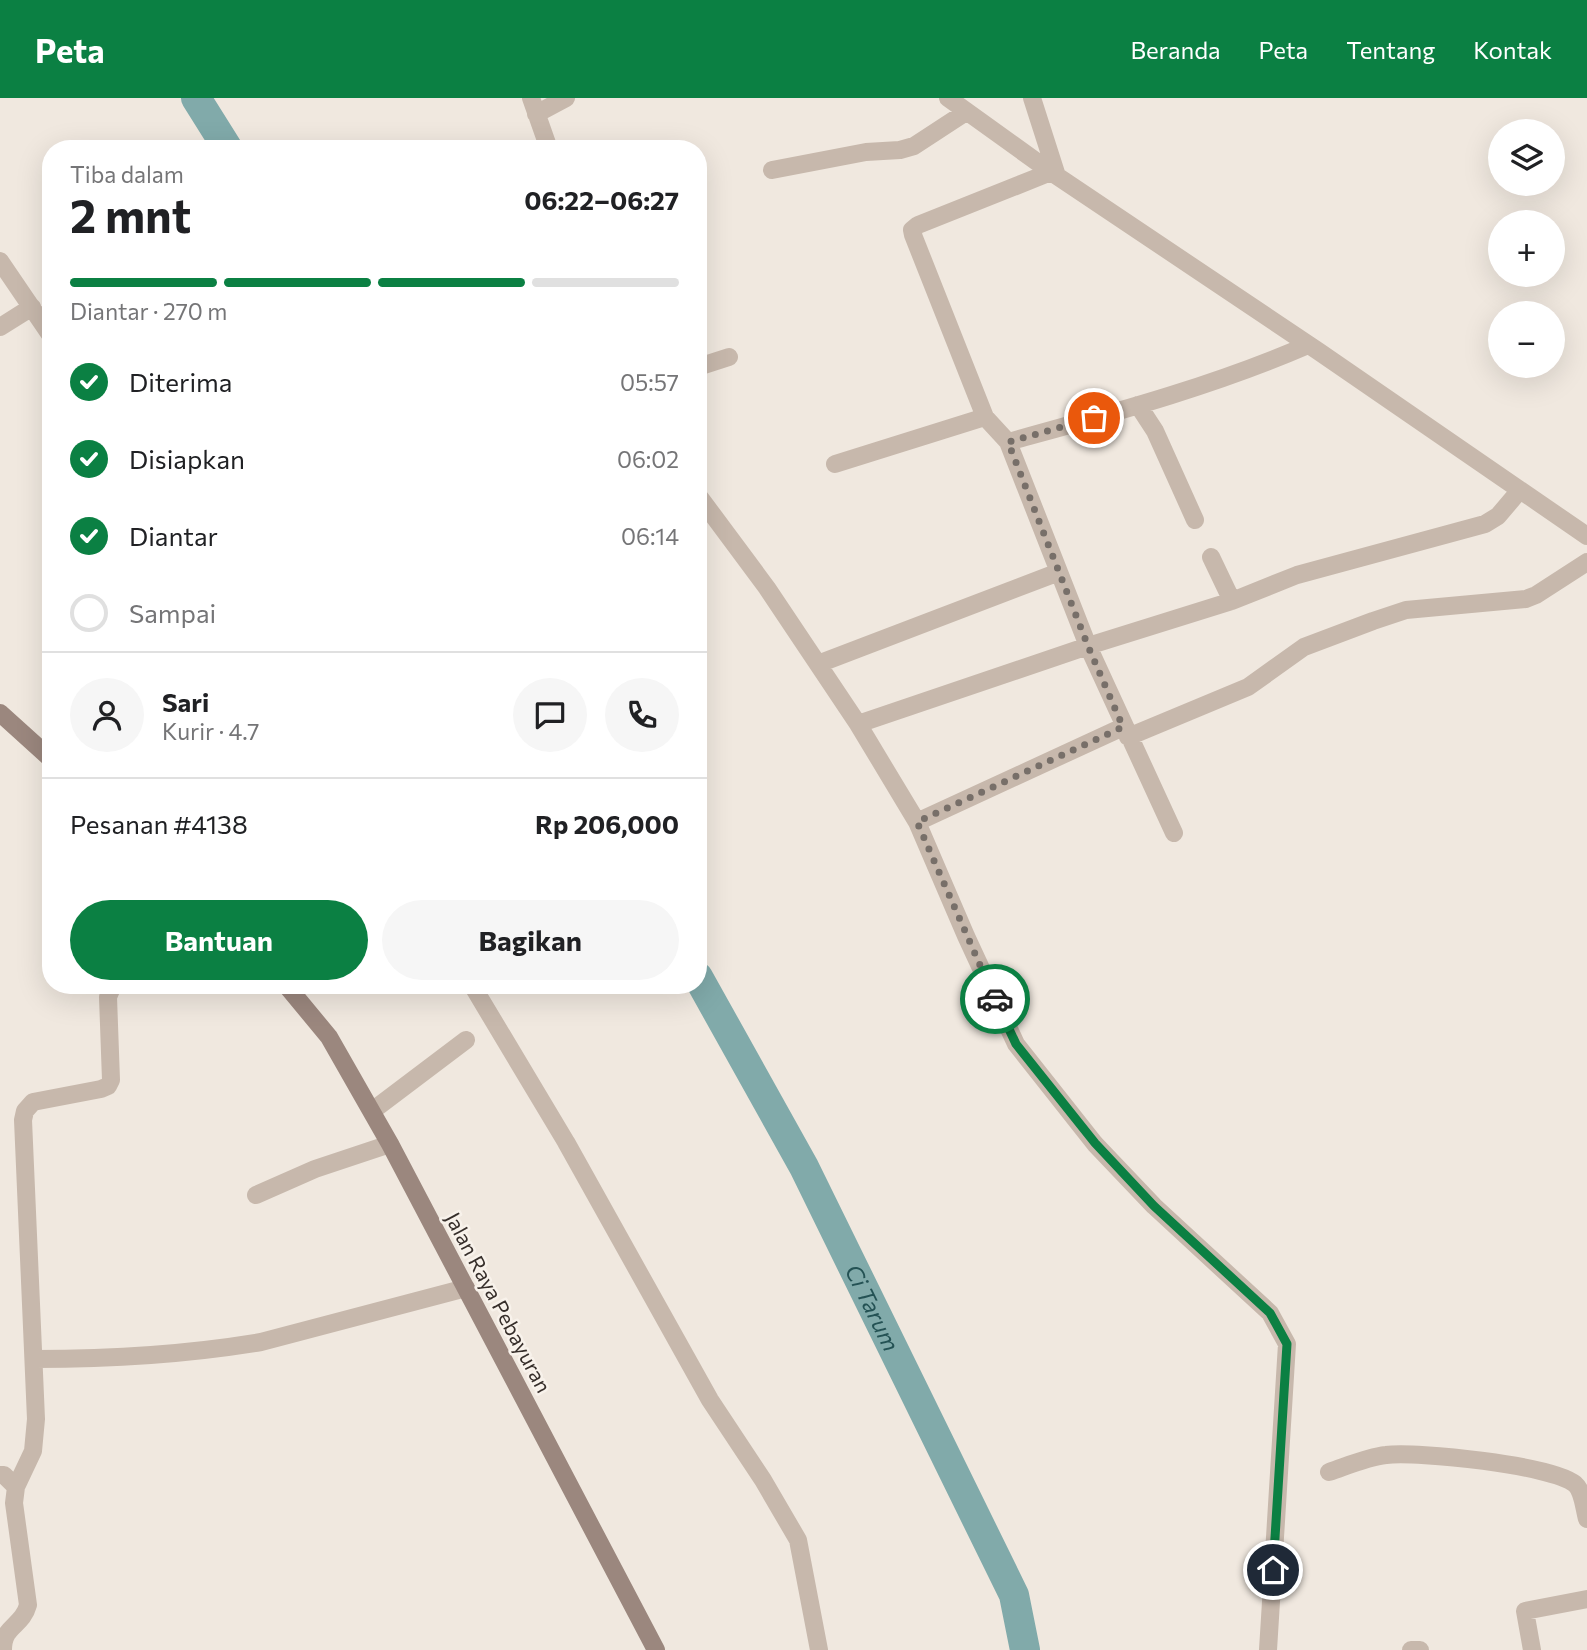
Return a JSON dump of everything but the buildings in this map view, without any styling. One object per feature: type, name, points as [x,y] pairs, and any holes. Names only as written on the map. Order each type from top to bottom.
[{"type":"main road","points":[[0,713],[42,752]]},
{"type":"main road","name":"Jalan Raya Pebayuran","points":[[293,994],[329,1037],[372,1111],[656,1650]]},
{"type":"street","points":[[547,140],[534,106],[566,98]]},
{"type":"street","points":[[948,98],[1054,174],[1587,536]]},
{"type":"street","points":[[1032,98],[1054,174]]},
{"type":"street","points":[[772,170],[914,146],[967,112]]},
{"type":"street","points":[[1054,174],[918,225],[912,230],[985,417],[1008,442],[1088,646],[1174,833]]},
{"type":"street","points":[[0,261],[42,322]]},
{"type":"street","points":[[0,327],[32,307]]},
{"type":"street","points":[[1008,442],[1138,405],[1252,367],[1307,345]]},
{"type":"street","points":[[707,364],[729,357]]},
{"type":"street","points":[[1138,405],[1155,431],[1195,520]]},
{"type":"street","points":[[835,464],[985,417]]},
{"type":"street","points":[[858,724],[1088,646],[1232,601],[1297,575],[1485,524],[1498,516],[1520,490]]},
{"type":"street","points":[[707,507],[767,588],[818,664],[917,822],[1016,1044],[1095,1143],[1154,1206],[1270,1313],[1287,1344],[1268,1650]]},
{"type":"street","points":[[1210,557],[1232,601]]},
{"type":"street","points":[[917,822],[1126,732],[1248,687],[1304,647],[1406,610],[1536,596],[1587,562]]},
{"type":"street","points":[[818,664],[1059,572]]},
{"type":"street","points":[[3,1650],[3,1639],[10,1627],[20,1623],[27,1605],[14,1503],[16,1487],[33,1451],[36,1419],[24,1147],[25,1111],[33,1102],[108,1086],[111,1080],[109,994]]},
{"type":"street","points":[[477,994],[566,1142],[710,1400],[799,1540],[819,1650]]},
{"type":"street","points":[[372,1111],[466,1040]]},
{"type":"street","points":[[256,1195],[316,1169],[390,1144]]},
{"type":"street","points":[[35,1359],[154,1357],[248,1344],[466,1288]]},
{"type":"street","points":[[1329,1472],[1384,1455],[1420,1454],[1521,1467],[1573,1482],[1584,1493],[1587,1518]]},
{"type":"street","points":[[0,1475],[4,1475],[16,1487]]},
{"type":"street","points":[[1532,1650],[1525,1611],[1587,1599]]},
{"type":"street","points":[[1411,1650],[1420,1650]]},
{"type":"waterway","name":"Ci Tarum","points":[[196,98],[222,140]]},
{"type":"waterway","name":"Ci Tarum","points":[[707,993],[804,1167],[1014,1595],[1025,1650]]},
{"type":"way so far","points":[[995,999],[917,822],[1123,727],[1088,646],[1008,442],[1094,418]]},
{"type":"route","points":[[995,999],[1016,1044],[1095,1143],[1154,1206],[1270,1313],[1287,1344],[1273,1570]]}]
